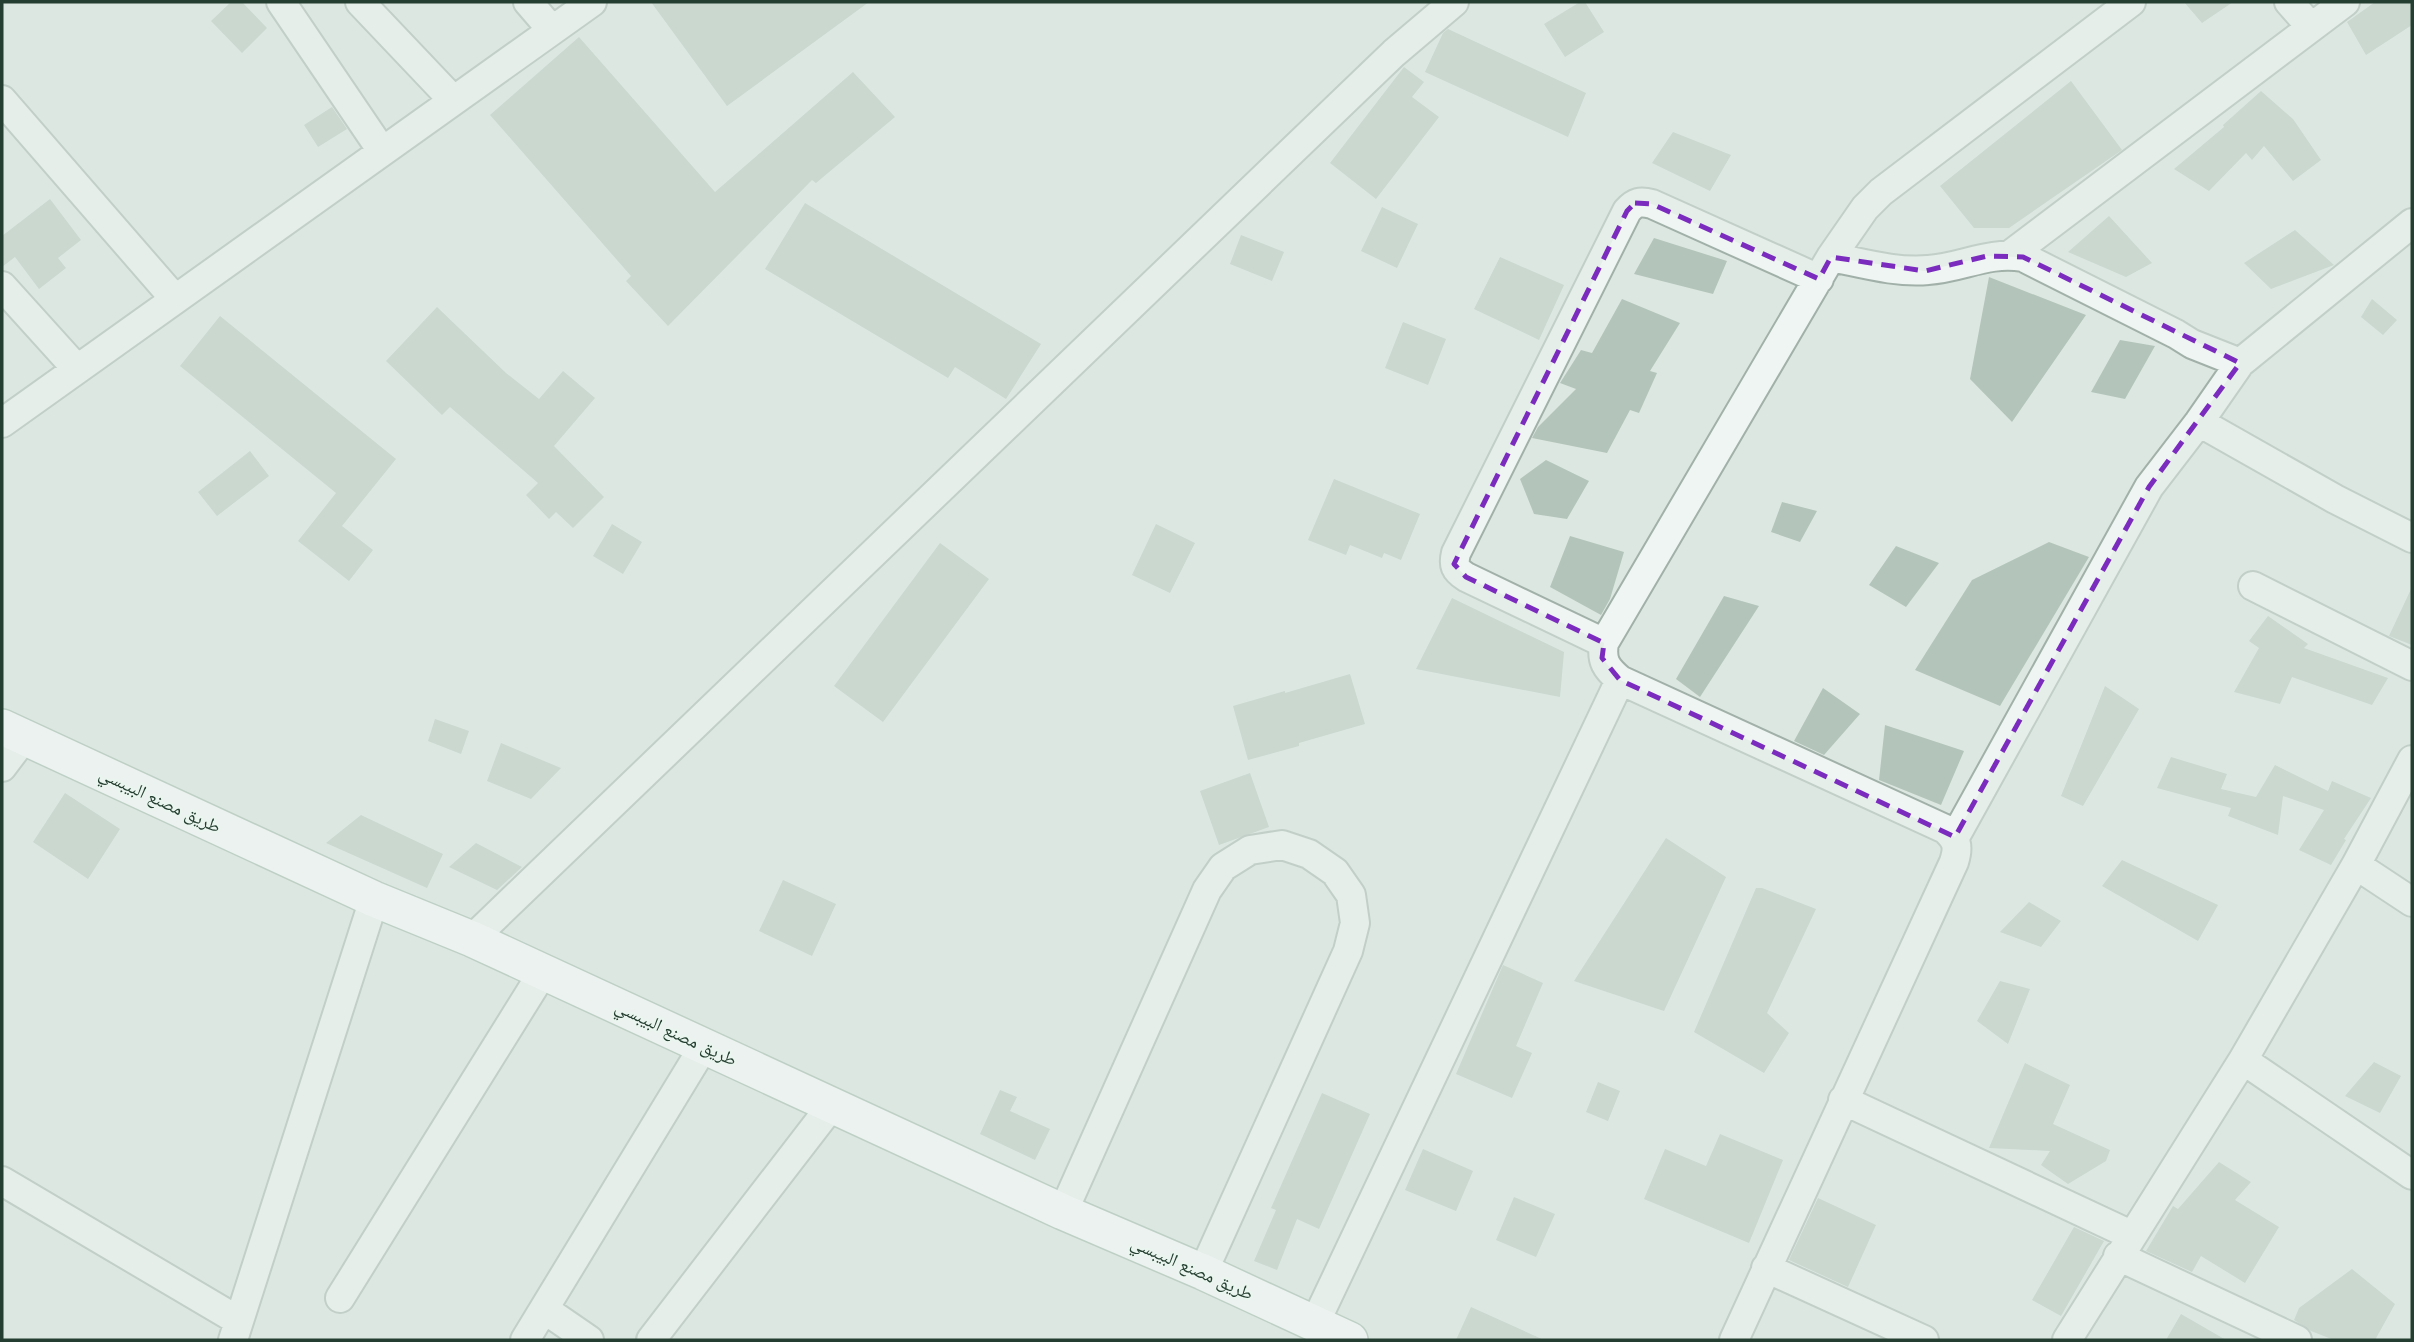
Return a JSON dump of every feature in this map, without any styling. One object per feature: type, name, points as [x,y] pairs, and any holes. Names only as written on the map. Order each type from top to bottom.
[{"type":"main road","name":"طريق مصنع البيبسي","points":[[13,733],[374,899],[472,939],[1063,1212],[1203,1272],[1350,1340]]},
{"type":"street","points":[[281,2],[382,151]]},
{"type":"street","points":[[360,2],[453,100]]},
{"type":"street","points":[[528,2],[552,30]]},
{"type":"street","points":[[2,423],[592,2]]},
{"type":"street","points":[[472,939],[1394,53],[1454,2]]},
{"type":"street","points":[[1734,1340],[1954,862],[1958,848],[1955,837],[1945,829],[1620,680],[1607,669],[1602,658],[1604,643],[1825,268],[1865,208],[1881,191],[2131,2]]},
{"type":"street","points":[[2289,2],[2311,27]]},
{"type":"street","points":[[2010,255],[2345,2]]},
{"type":"street","points":[[2,100],[175,299]]},
{"type":"street","points":[[1604,643],[1466,577],[1458,572],[1454,564],[1456,553],[1627,211],[1635,203],[1652,204],[1825,268],[1878,266],[1925,271],[1952,267],[1987,256],[2023,257],[2192,344],[2241,363]]},
{"type":"street","points":[[1955,837],[2149,486],[2241,363],[2412,223]]},
{"type":"street","points":[[2,286],[77,369]]},
{"type":"street","points":[[2199,422],[2335,499],[2412,538]]},
{"type":"street","points":[[2253,586],[2412,666]]},
{"type":"street","points":[[1315,1323],[1620,680]]},
{"type":"street","points":[[2,767],[13,733]]},
{"type":"street","points":[[2067,1340],[2243,1060],[2356,865],[2412,760]]},
{"type":"street","points":[[1063,1212],[1207,890],[1223,867],[1250,850],[1282,845],[1309,854],[1335,872],[1351,895],[1355,923],[1348,951],[1203,1272]]},
{"type":"street","points":[[2356,865],[2412,902]]},
{"type":"street","points":[[2,1181],[236,1331],[374,899]]},
{"type":"street","points":[[340,1298],[543,972]]},
{"type":"street","points":[[525,1340],[704,1046]]},
{"type":"street","points":[[2243,1060],[2412,1175]]},
{"type":"street","points":[[1843,1100],[2125,1246],[2297,1340]]},
{"type":"street","points":[[650,1340],[832,1105]]},
{"type":"street","points":[[1766,1268],[1924,1340]]},
{"type":"street","points":[[544,1310],[589,1340]]},
{"type":"highlighted area","points":[[1635,203],[1652,204],[1819,279],[1831,257],[1925,271],[1987,256],[2023,257],[2240,363],[2149,487],[1955,837],[1620,680],[1602,658],[1604,643],[1466,577],[1454,564],[1627,211]]},
{"type":"building","points":[[231,2],[242,2],[267,28],[242,53],[211,21]]},
{"type":"building","points":[[651,2],[869,2],[727,106]]},
{"type":"building","points":[[1580,2],[1585,2],[1604,32],[1565,57],[1544,24]]},
{"type":"building","points":[[2184,2],[2233,2],[2202,23]]},
{"type":"building","points":[[2375,2],[2412,2],[2412,25],[2366,55],[2347,22]]},
{"type":"building","points":[[1448,29],[1586,93],[1568,137],[1425,72],[1443,33]]},
{"type":"building","points":[[579,37],[715,192],[853,72],[895,117],[816,183],[812,180],[668,326],[626,281],[631,276],[490,115]]},
{"type":"building","points":[[1404,67],[1424,82],[1412,97],[1439,117],[1376,199],[1330,163]]},
{"type":"building","points":[[2071,81],[2122,150],[2009,228],[1974,228],[1940,186]]},
{"type":"building","points":[[2261,91],[2293,119],[2321,160],[2293,181],[2264,146],[2252,160],[2246,153],[2209,191],[2174,169],[2224,127],[2223,125]]},
{"type":"building","points":[[332,107],[347,129],[318,147],[304,125]]},
{"type":"building","points":[[1673,132],[1731,155],[1710,191],[1652,163]]},
{"type":"building","points":[[50,199],[81,240],[58,258],[66,268],[39,289],[15,257],[2,267],[2,236]]},
{"type":"building","points":[[805,203],[1041,344],[1006,399],[955,367],[948,378],[765,269]]},
{"type":"building","points":[[1382,207],[1418,224],[1397,268],[1361,251]]},
{"type":"building","points":[[2109,216],[2152,263],[2126,277],[2068,252]]},
{"type":"building","points":[[2295,230],[2334,265],[2271,289],[2244,263]]},
{"type":"building","points":[[1241,235],[1284,252],[1272,281],[1230,264]]},
{"type":"building","points":[[1654,238],[1727,261],[1713,294],[1634,274]]},
{"type":"building","points":[[1500,257],[1564,285],[1539,340],[1474,309]]},
{"type":"building","points":[[1989,277],[2086,315],[2012,422],[1970,379]]},
{"type":"building","points":[[1622,299],[1680,323],[1650,371],[1657,373],[1639,413],[1630,410],[1607,453],[1532,438],[1538,427],[1576,389],[1560,383],[1581,350],[1592,353]]},
{"type":"building","points":[[2372,299],[2397,320],[2383,335],[2361,317]]},
{"type":"building","points":[[437,307],[506,373],[539,399],[563,371],[595,398],[554,446],[604,497],[573,528],[556,512],[549,519],[526,495],[538,483],[450,407],[442,415],[386,361]]},
{"type":"building","points":[[220,316],[396,459],[342,526],[373,550],[349,581],[298,541],[336,493],[180,366]]},
{"type":"building","points":[[1403,322],[1446,339],[1428,385],[1385,368]]},
{"type":"building","points":[[2120,340],[2155,346],[2125,399],[2091,392]]},
{"type":"building","points":[[250,451],[269,476],[217,516],[198,492]]},
{"type":"building","points":[[1546,460],[1589,481],[1567,519],[1534,514],[1520,479]]},
{"type":"building","points":[[1334,479],[1420,514],[1401,560],[1384,553],[1382,558],[1350,545],[1346,555],[1308,540]]},
{"type":"building","points":[[1782,502],[1817,511],[1800,542],[1771,532]]},
{"type":"building","points":[[612,524],[642,542],[623,574],[593,556]]},
{"type":"building","points":[[1156,524],[1195,543],[1170,593],[1132,575]]},
{"type":"building","points":[[1570,536],[1624,552],[1610,599],[1601,615],[1550,587]]},
{"type":"building","points":[[2049,542],[2089,557],[2000,706],[1915,670],[1972,580]]},
{"type":"building","points":[[940,543],[989,579],[883,722],[834,686]]},
{"type":"building","points":[[1896,546],[1939,563],[1906,607],[1869,585]]},
{"type":"building","points":[[2412,587],[2412,645],[2389,636]]},
{"type":"building","points":[[1724,596],[1759,606],[1700,697],[1676,679]]},
{"type":"building","points":[[1452,598],[1564,652],[1560,697],[1416,669]]},
{"type":"building","points":[[2268,616],[2308,644],[2304,648],[2388,678],[2372,705],[2292,677],[2280,704],[2234,692],[2259,648],[2249,641]]},
{"type":"building","points":[[1350,674],[1365,724],[1248,760],[1233,706]]},
{"type":"building","points":[[2105,686],[2139,709],[2083,806],[2061,796]]},
{"type":"building","points":[[1823,688],[1860,714],[1824,755],[1794,741]]},
{"type":"building","points":[[435,719],[469,731],[461,754],[428,741]]},
{"type":"building","points":[[1885,725],[1964,751],[1941,805],[1879,780]]},
{"type":"building","points":[[501,743],[561,768],[531,799],[487,781]]},
{"type":"building","points":[[2171,757],[2227,774],[2221,789],[2256,797],[2275,765],[2328,791],[2332,781],[2371,798],[2344,839],[2346,840],[2331,865],[2299,850],[2324,810],[2283,796],[2278,835],[2228,816],[2231,808],[2157,788]]},
{"type":"building","points":[[1250,773],[1269,827],[1219,845],[1200,791]]},
{"type":"building","points":[[65,793],[120,829],[88,879],[33,842]]},
{"type":"building","points":[[361,815],[443,854],[427,888],[326,843]]},
{"type":"building","points":[[1666,838],[1726,877],[1664,1011],[1574,981]]},
{"type":"building","points":[[476,843],[522,867],[497,890],[449,867]]},
{"type":"building","points":[[2122,860],[2218,905],[2198,941],[2102,886]]},
{"type":"building","points":[[783,880],[836,904],[812,956],[759,931]]},
{"type":"building","points":[[1756,888],[1816,909],[1767,1013],[1789,1033],[1764,1073],[1694,1032]]},
{"type":"building","points":[[2029,902],[2061,921],[2041,947],[2000,932]]},
{"type":"building","points":[[1503,965],[1543,983],[1516,1046],[1532,1053],[1512,1098],[1456,1074]]},
{"type":"building","points":[[2000,981],[2030,989],[2008,1044],[1977,1021]]},
{"type":"building","points":[[2374,1062],[2401,1076],[2380,1113],[2345,1096]]},
{"type":"building","points":[[2025,1063],[2070,1085],[2053,1124],[2110,1150],[2106,1161],[2068,1184],[2041,1165],[2050,1151],[1989,1148]]},
{"type":"building","points":[[1598,1082],[1620,1091],[1608,1121],[1586,1112]]},
{"type":"building","points":[[1000,1090],[1017,1097],[1010,1111],[1050,1129],[1035,1160],[980,1134]]},
{"type":"building","points":[[1322,1093],[1370,1114],[1319,1229],[1297,1219],[1277,1270],[1254,1261],[1276,1210],[1271,1208]]},
{"type":"building","points":[[1720,1134],[1783,1160],[1749,1243],[1644,1199],[1665,1149],[1706,1166]]},
{"type":"building","points":[[1423,1149],[1473,1171],[1456,1211],[1405,1190]]},
{"type":"building","points":[[2219,1162],[2251,1182],[2235,1200],[2279,1227],[2245,1283],[2201,1256],[2192,1272],[2146,1251],[2173,1206],[2178,1209]]},
{"type":"building","points":[[1514,1197],[1555,1214],[1536,1257],[1496,1240]]},
{"type":"building","points":[[1818,1198],[1876,1225],[1848,1287],[1789,1260]]},
{"type":"building","points":[[2074,1227],[2104,1241],[2061,1316],[2032,1300]]},
{"type":"building","points":[[2352,1269],[2395,1304],[2375,1340],[2334,1340],[2311,1331],[2294,1320],[2299,1308]]},
{"type":"building","points":[[1471,1307],[1544,1340],[1456,1340]]},
{"type":"building","points":[[2181,1314],[2226,1340],[2166,1340]]}]
